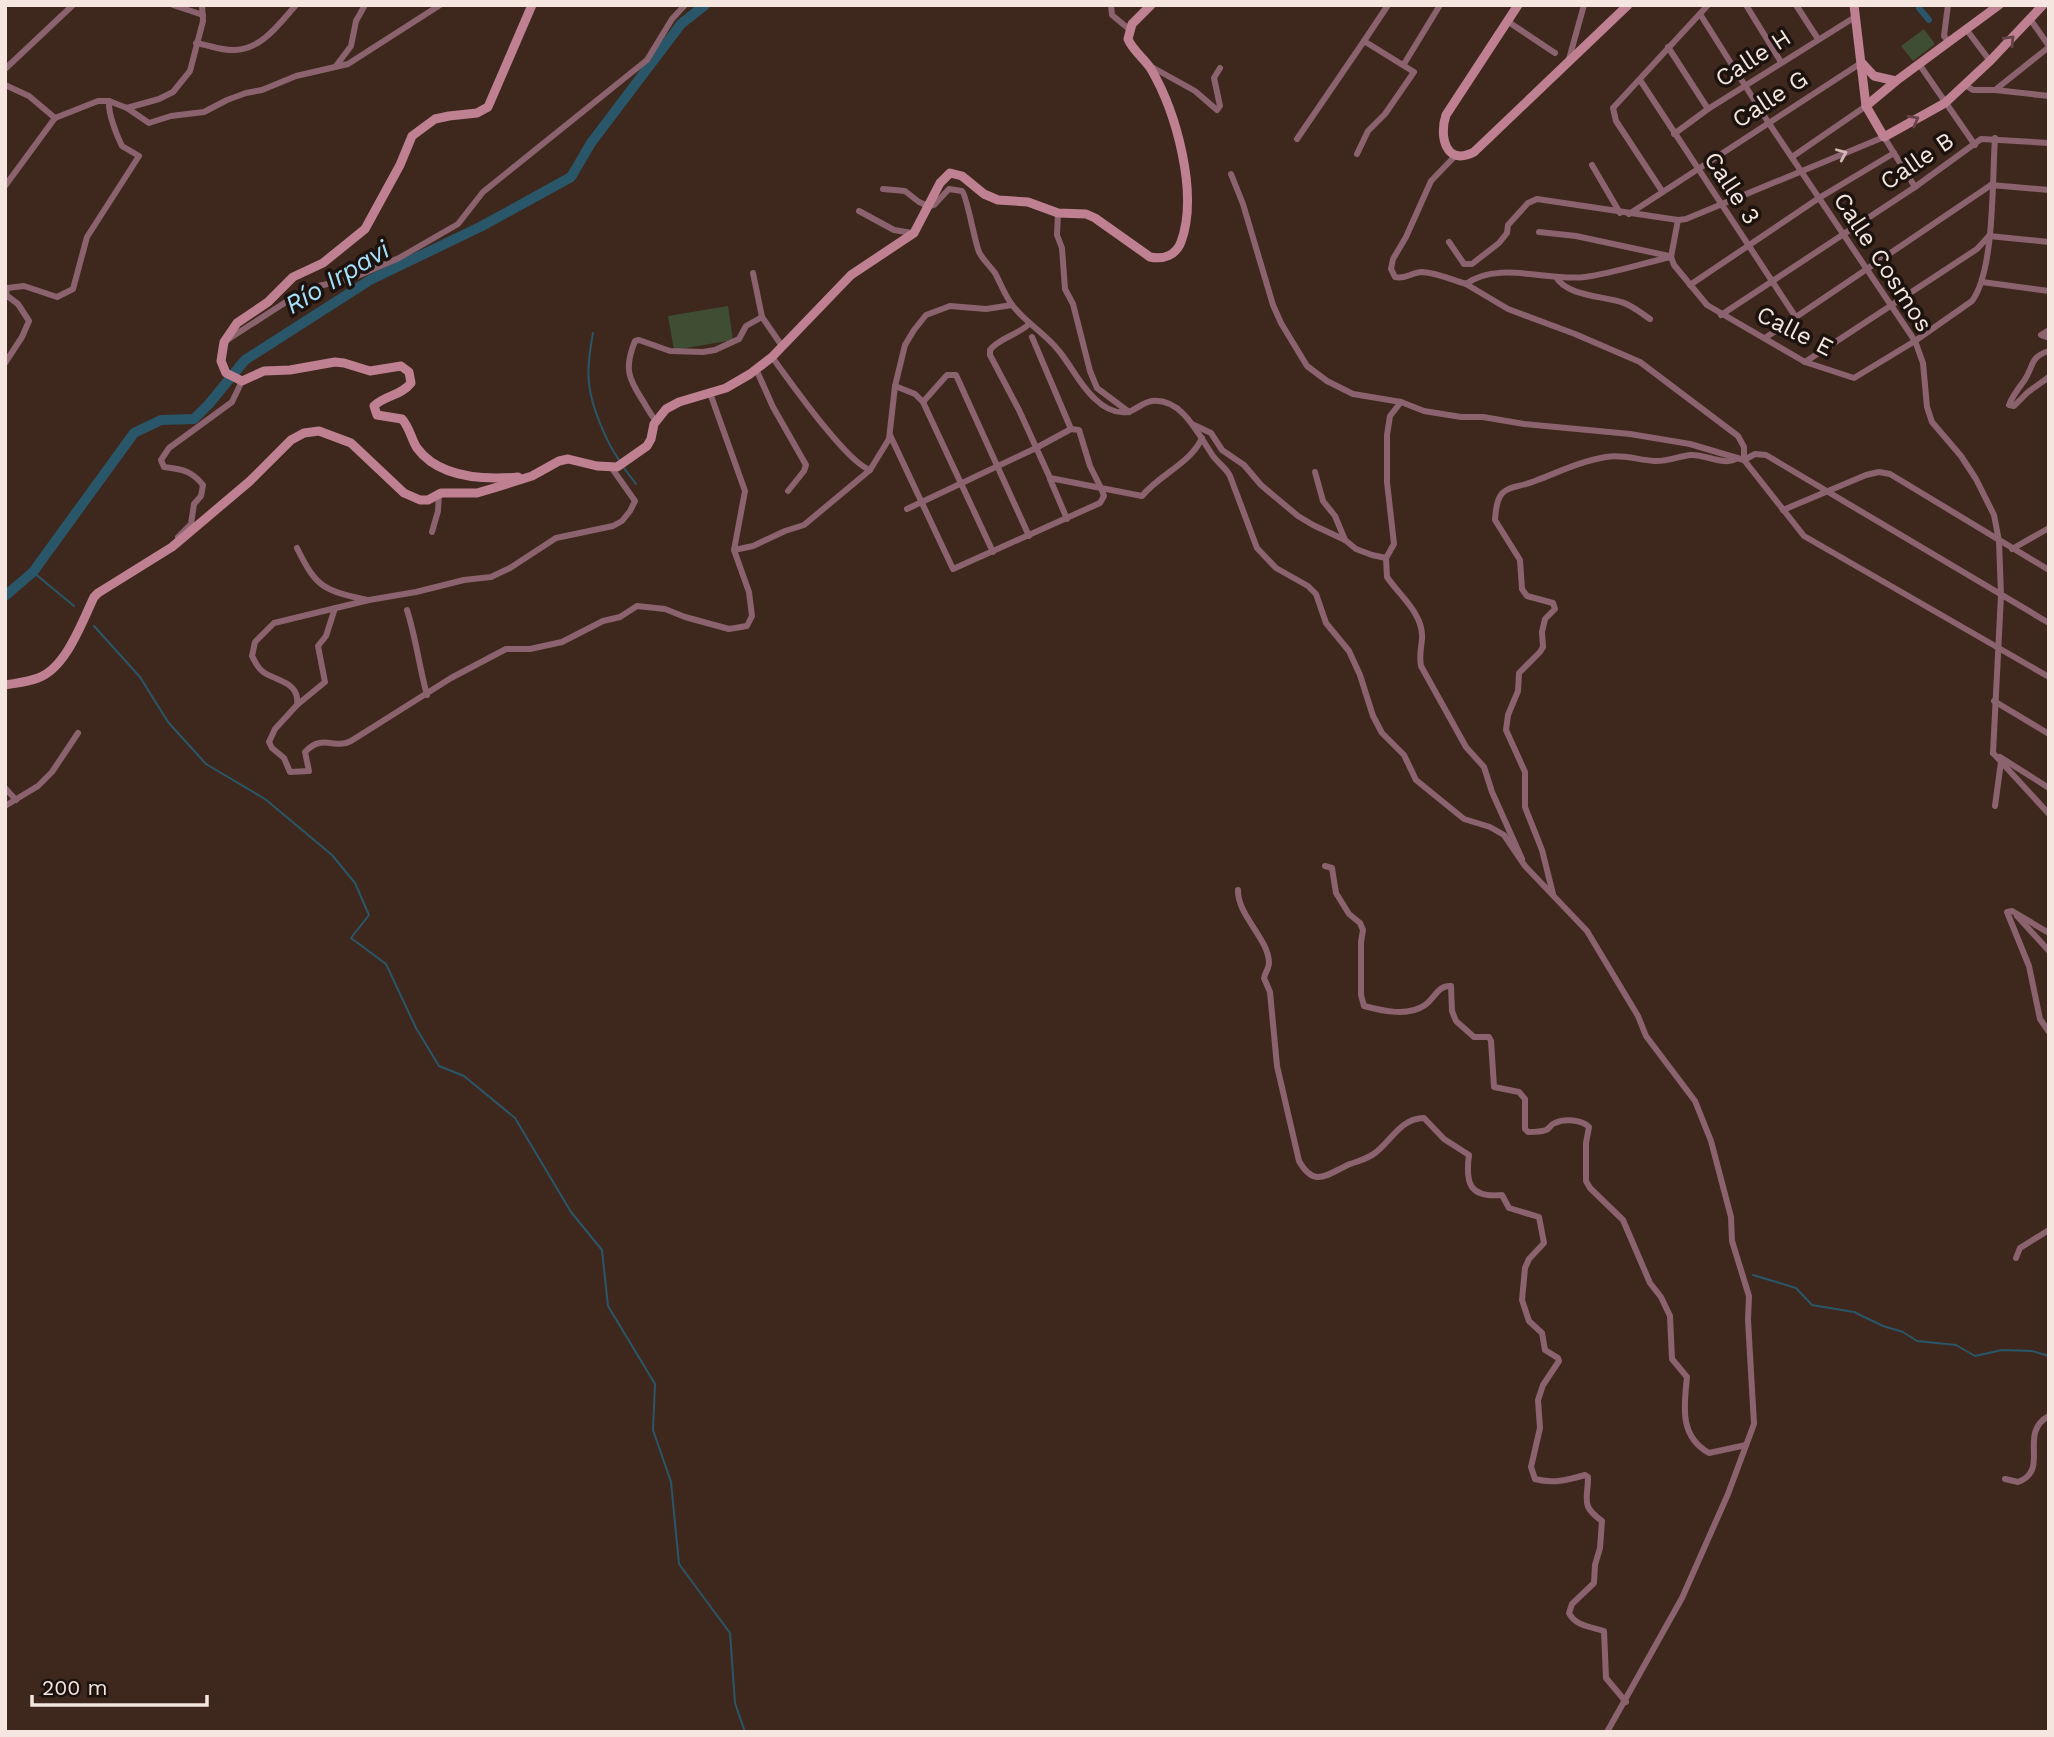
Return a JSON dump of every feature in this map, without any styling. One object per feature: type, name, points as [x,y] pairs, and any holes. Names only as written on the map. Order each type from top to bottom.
[{"type":"main road","points":[[532,5],[488,107],[477,113],[435,119],[412,136],[400,165],[365,229],[324,263],[293,276],[268,302],[237,323],[224,342],[221,361],[226,373],[239,380],[264,371],[290,370],[335,362],[370,371],[401,366],[410,372],[411,383],[405,390],[382,399],[374,407],[374,411],[382,418],[402,419],[417,447],[431,464],[448,472],[491,478],[532,476]]},
{"type":"main road","points":[[5,685],[40,678],[50,671],[70,646],[94,597],[162,554],[250,481],[290,440],[304,433],[319,430],[351,443],[413,498],[428,499],[439,494],[477,492],[532,476],[559,460],[618,465],[647,446],[652,439],[656,421],[666,409],[739,381],[756,369],[772,357],[851,275],[914,233],[940,183],[950,173],[956,173],[991,197],[1038,204],[1058,213],[1086,214],[1154,258],[1165,257],[1179,247],[1187,219],[1185,165],[1177,134],[1149,66],[1128,39],[1129,29],[1152,5]]},
{"type":"main road","points":[[1518,5],[1446,114],[1443,124],[1444,142],[1448,151],[1456,155],[1474,152],[1628,5]]},
{"type":"main road","points":[[1866,106],[1999,5]]},
{"type":"main road","points":[[1852,6],[1866,106],[1884,137],[1945,103],[1990,61],[2043,5]]},
{"type":"main road","points":[[1861,63],[1874,76],[1896,81]]},
{"type":"street","points":[[5,69],[73,5]]},
{"type":"street","points":[[173,5],[203,15]]},
{"type":"street","points":[[127,108],[173,92],[190,71],[203,15],[202,5]]},
{"type":"street","points":[[197,43],[235,50],[250,47],[270,34],[296,5]]},
{"type":"street","points":[[336,66],[351,46],[356,21],[365,5]]},
{"type":"street","points":[[5,186],[55,118],[82,109],[98,100],[127,108],[149,123],[172,116],[204,112],[226,100],[296,76],[348,64],[440,5]]},
{"type":"street","points":[[224,342],[261,321],[306,289],[353,278],[399,258],[458,223],[483,192],[647,60],[672,19],[685,5]]},
{"type":"street","points":[[1111,5],[1112,15],[1129,29]]},
{"type":"street","points":[[1297,139],[1388,5]]},
{"type":"street","points":[[1404,64],[1440,5]]},
{"type":"street","points":[[1569,61],[1584,5]]},
{"type":"street","points":[[1662,191],[1613,116],[1613,108],[1708,5]]},
{"type":"street","points":[[1746,5],[1782,62]]},
{"type":"street","points":[[1796,5],[1818,39]]},
{"type":"street","points":[[1948,5],[1944,36],[1949,42]]},
{"type":"street","name":"Calle Cosmos","points":[[1700,14],[1768,122],[1915,341],[1923,363],[1927,407],[1932,422],[1961,456],[1994,515],[1999,541],[2001,595],[1993,752]]},
{"type":"street","name":"Calle H","points":[[1674,134],[1855,17]]},
{"type":"street","points":[[1995,90],[2049,47],[2030,19]]},
{"type":"street","points":[[1507,21],[1555,53]]},
{"type":"street","points":[[1966,29],[1990,61]]},
{"type":"street","points":[[1357,154],[1368,131],[1385,114],[1415,72],[1364,41]]},
{"type":"street","points":[[1668,47],[1709,109]]},
{"type":"street","name":"Calle G","points":[[1629,214],[1861,63]]},
{"type":"street","points":[[1919,64],[1975,145]]},
{"type":"street","points":[[1149,66],[1195,91],[1217,110],[1220,106],[1214,78],[1220,68]]},
{"type":"street","name":"Calle 3","points":[[1640,80],[1795,316]]},
{"type":"street","points":[[5,85],[29,96],[55,118]]},
{"type":"street","points":[[1965,85],[1973,90],[2049,96]]},
{"type":"street","points":[[5,363],[29,321],[18,304],[6,295],[7,288],[24,286],[57,297],[73,289],[87,237],[139,156],[122,146],[115,123],[108,112],[108,101]]},
{"type":"street","points":[[1792,157],[1866,106]]},
{"type":"street","points":[[1449,242],[1464,264],[1472,264],[1499,243],[1507,233],[1508,225],[1528,203],[1537,199],[1678,220],[1721,206],[1884,137],[1915,187]]},
{"type":"street","points":[[1995,138],[2049,143]]},
{"type":"street","name":"Calle B","points":[[1721,314],[1915,187],[1981,139],[1995,138]]},
{"type":"street","name":"Calle E","points":[[1671,257],[1690,285],[1707,304],[1721,314],[1805,362],[1854,378],[1915,341],[1972,301],[1982,282],[1989,236],[1995,138]]},
{"type":"street","points":[[1690,285],[1746,245],[1894,153]]},
{"type":"street","points":[[1456,155],[1432,181],[1393,259],[1391,269],[1395,277],[1399,279],[1422,272],[1466,284],[1508,309],[1640,362],[1738,436],[1744,447],[1740,459]]},
{"type":"street","points":[[1592,165],[1620,213]]},
{"type":"street","points":[[1231,174],[1243,204],[1273,305],[1307,366],[1327,381],[1353,394],[1401,402],[1424,411],[1630,434],[1690,444],[1740,459],[1804,536],[2049,677]]},
{"type":"street","points":[[1765,338],[1991,184],[2049,190]]},
{"type":"street","points":[[883,189],[905,191],[928,206],[934,205],[949,188],[959,189],[965,194],[979,252],[1012,305],[1058,349],[1071,372],[1095,400],[1114,411],[1129,412],[1153,401],[1172,406],[1193,424],[1211,433],[1222,450],[1244,465],[1261,485],[1298,516],[1345,540],[1356,549],[1387,558]]},
{"type":"street","points":[[859,211],[894,230],[914,233]]},
{"type":"street","points":[[1058,213],[1057,234],[1062,248],[1065,289],[1073,304],[1093,379],[1097,388],[1129,412]]},
{"type":"street","points":[[1671,257],[1678,220]]},
{"type":"street","points":[[1539,232],[1576,236],[1671,257]]},
{"type":"street","points":[[1805,362],[1977,249],[1989,236],[2049,242]]},
{"type":"street","points":[[1466,284],[1472,280],[1506,273],[1585,277],[1671,257]]},
{"type":"street","points":[[753,272],[762,317],[782,346]]},
{"type":"street","points":[[1556,277],[1558,281],[1573,289],[1624,303],[1650,319]]},
{"type":"street","points":[[1982,282],[2049,291]]},
{"type":"street","points":[[734,550],[753,546],[804,525],[870,470],[890,435],[895,386],[905,345],[926,315],[950,306],[986,309],[1012,305]]},
{"type":"street","points":[[656,421],[632,386],[629,375],[628,364],[635,341],[670,351],[715,350],[738,339],[746,326],[762,317]]},
{"type":"street","points":[[1029,324],[1010,338],[996,344],[990,350],[990,355],[1019,410],[1067,519]]},
{"type":"street","points":[[2049,330],[2041,335],[2049,338]]},
{"type":"street","points":[[1032,337],[1071,429]]},
{"type":"street","points":[[2049,351],[2035,359],[2009,405],[2014,405],[2049,377]]},
{"type":"street","points":[[772,357],[803,400],[845,450],[870,470]]},
{"type":"street","points":[[756,369],[773,407],[806,465],[788,491]]},
{"type":"street","points":[[923,402],[947,375],[956,375],[1029,536]]},
{"type":"street","points":[[162,554],[191,524],[194,504],[201,496],[203,485],[186,469],[164,467],[161,460],[169,449],[232,401],[239,380]]},
{"type":"street","points":[[895,386],[915,394],[923,402],[993,552]]},
{"type":"street","points":[[335,608],[326,636],[318,646],[325,682],[297,705],[275,729],[269,741],[272,748],[285,758],[287,770],[294,773],[309,771],[305,752],[312,745],[329,742],[344,745],[451,678],[506,649],[530,649],[562,642],[603,621],[620,617],[637,606],[665,609],[729,629],[747,626],[752,616],[749,592],[734,550],[744,491],[710,393]]},
{"type":"street","points":[[1401,402],[1390,416],[1387,435],[1387,482],[1394,544],[1387,558],[1387,577],[1404,596],[1419,623],[1422,638],[1418,654],[1420,666],[1466,747],[1484,767],[1492,792],[1525,866]]},
{"type":"street","points":[[1193,424],[1214,458],[1226,468],[1257,548],[1264,558],[1316,594],[1326,623],[1349,651],[1382,733],[1404,755],[1416,780],[1427,792],[1464,819],[1498,830],[1504,835],[1525,866],[1587,931],[1638,1016],[1646,1036],[1695,1101],[1711,1141],[1731,1216],[1732,1241],[1749,1296],[1749,1350],[1754,1424],[1728,1494],[1687,1587],[1608,1732]]},
{"type":"street","points":[[890,435],[923,501],[953,569],[1067,519],[1100,503],[1104,496],[1090,466],[1079,430],[1071,429],[998,467],[923,501],[907,509]]},
{"type":"street","points":[[1050,478],[1142,496],[1156,481],[1190,457],[1202,438]]},
{"type":"street","points":[[1554,896],[1542,850],[1525,807],[1525,772],[1506,730],[1508,715],[1518,691],[1519,673],[1541,652],[1545,619],[1555,609],[1553,603],[1527,596],[1522,589],[1520,560],[1495,520],[1502,494],[1511,485],[1528,484],[1579,463],[1607,457],[1629,456],[1652,461],[1694,455],[1731,461],[1755,454],[1766,455],[2049,622]]},
{"type":"street","points":[[297,705],[291,685],[262,671],[252,656],[252,647],[274,623],[369,600],[491,577],[556,538],[613,526],[630,512],[635,501],[618,465]]},
{"type":"street","points":[[1315,472],[1323,501],[1335,516],[1345,540]]},
{"type":"street","points":[[1783,510],[1866,475],[1879,472],[1890,474],[2049,570]]},
{"type":"street","points":[[432,532],[439,494]]},
{"type":"street","points":[[2012,549],[2049,528]]},
{"type":"street","points":[[297,548],[321,586],[369,600]]},
{"type":"street","points":[[407,610],[427,695]]},
{"type":"street","points":[[1994,701],[2049,734]]},
{"type":"street","points":[[5,806],[38,786],[52,772],[78,733]]},
{"type":"street","points":[[1993,752],[2049,814]]},
{"type":"street","points":[[1993,752],[2049,788]]},
{"type":"street","points":[[1996,806],[2001,762]]},
{"type":"street","points":[[5,788],[16,800]]},
{"type":"street","points":[[1325,866],[1330,867],[1334,873],[1336,893],[1342,904],[1363,930],[1364,1006],[1405,1013],[1425,1005],[1442,987],[1451,986],[1452,1011],[1457,1021],[1474,1037],[1485,1036],[1491,1041],[1494,1087],[1519,1092],[1525,1099],[1525,1129],[1528,1132],[1537,1132],[1559,1121],[1583,1122],[1587,1125],[1586,1181],[1623,1220],[1650,1283],[1661,1297],[1670,1316],[1672,1359],[1687,1377],[1684,1420],[1700,1448],[1709,1453],[1746,1445]]},
{"type":"street","points":[[1535,877],[1546,871]]},
{"type":"street","points":[[1238,890],[1240,903],[1268,956],[1269,967],[1264,978],[1270,992],[1277,1066],[1299,1161],[1306,1173],[1309,1176],[1324,1177],[1365,1159],[1376,1152],[1405,1123],[1424,1118],[1444,1139],[1468,1153],[1466,1171],[1474,1191],[1488,1196],[1502,1195],[1509,1208],[1535,1215],[1541,1223],[1544,1243],[1525,1268],[1522,1300],[1530,1321],[1542,1333],[1545,1350],[1558,1357],[1559,1361],[1543,1385],[1538,1400],[1541,1428],[1531,1467],[1535,1479],[1540,1481],[1562,1481],[1585,1475],[1588,1477],[1585,1500],[1590,1512],[1602,1521],[1600,1548],[1592,1587],[1572,1604],[1569,1612],[1573,1620],[1592,1629],[1604,1631],[1606,1678],[1626,1702]]},
{"type":"street","points":[[2049,951],[2011,910],[2007,912],[2029,966],[2040,1019],[2049,1031]]},
{"type":"street","points":[[2016,915],[2049,933]]},
{"type":"street","points":[[2015,1258],[2020,1248],[2049,1230]]},
{"type":"street","points":[[2005,1479],[2018,1482],[2030,1476],[2034,1467],[2032,1449],[2036,1429],[2040,1422],[2049,1416]]},
{"type":"green space","points":[[1924,29],[1935,44],[1913,61],[1901,46]]},
{"type":"green space","points":[[728,306],[733,340],[674,350],[668,316]]},
{"type":"waterway","name":"Río Irpavi","points":[[5,596],[33,572],[134,433],[161,420],[194,419],[245,360],[370,280],[482,226],[571,177],[591,143],[681,24],[705,5]]},
{"type":"waterway","points":[[1916,5],[1919,8]]},
{"type":"waterway","points":[[1919,8],[1929,20]]},
{"type":"waterway","points":[[593,333],[588,377],[590,392],[600,423],[619,460]]},
{"type":"waterway","points":[[624,468],[636,484]]},
{"type":"waterway","points":[[33,572],[74,606]]},
{"type":"waterway","points":[[94,626],[140,677],[168,722],[206,764],[265,799],[332,855],[355,883],[369,915],[351,938],[386,964],[416,1028],[439,1066],[464,1076],[515,1118],[571,1212],[602,1250],[608,1306],[655,1384],[653,1430],[671,1482],[679,1564],[730,1633],[735,1703],[745,1732]]},
{"type":"waterway","points":[[1753,1275],[1796,1288],[1812,1305],[1854,1312],[1903,1332],[1917,1341],[1956,1345],[1975,1356],[2002,1350],[2032,1351],[2049,1356]]}]
